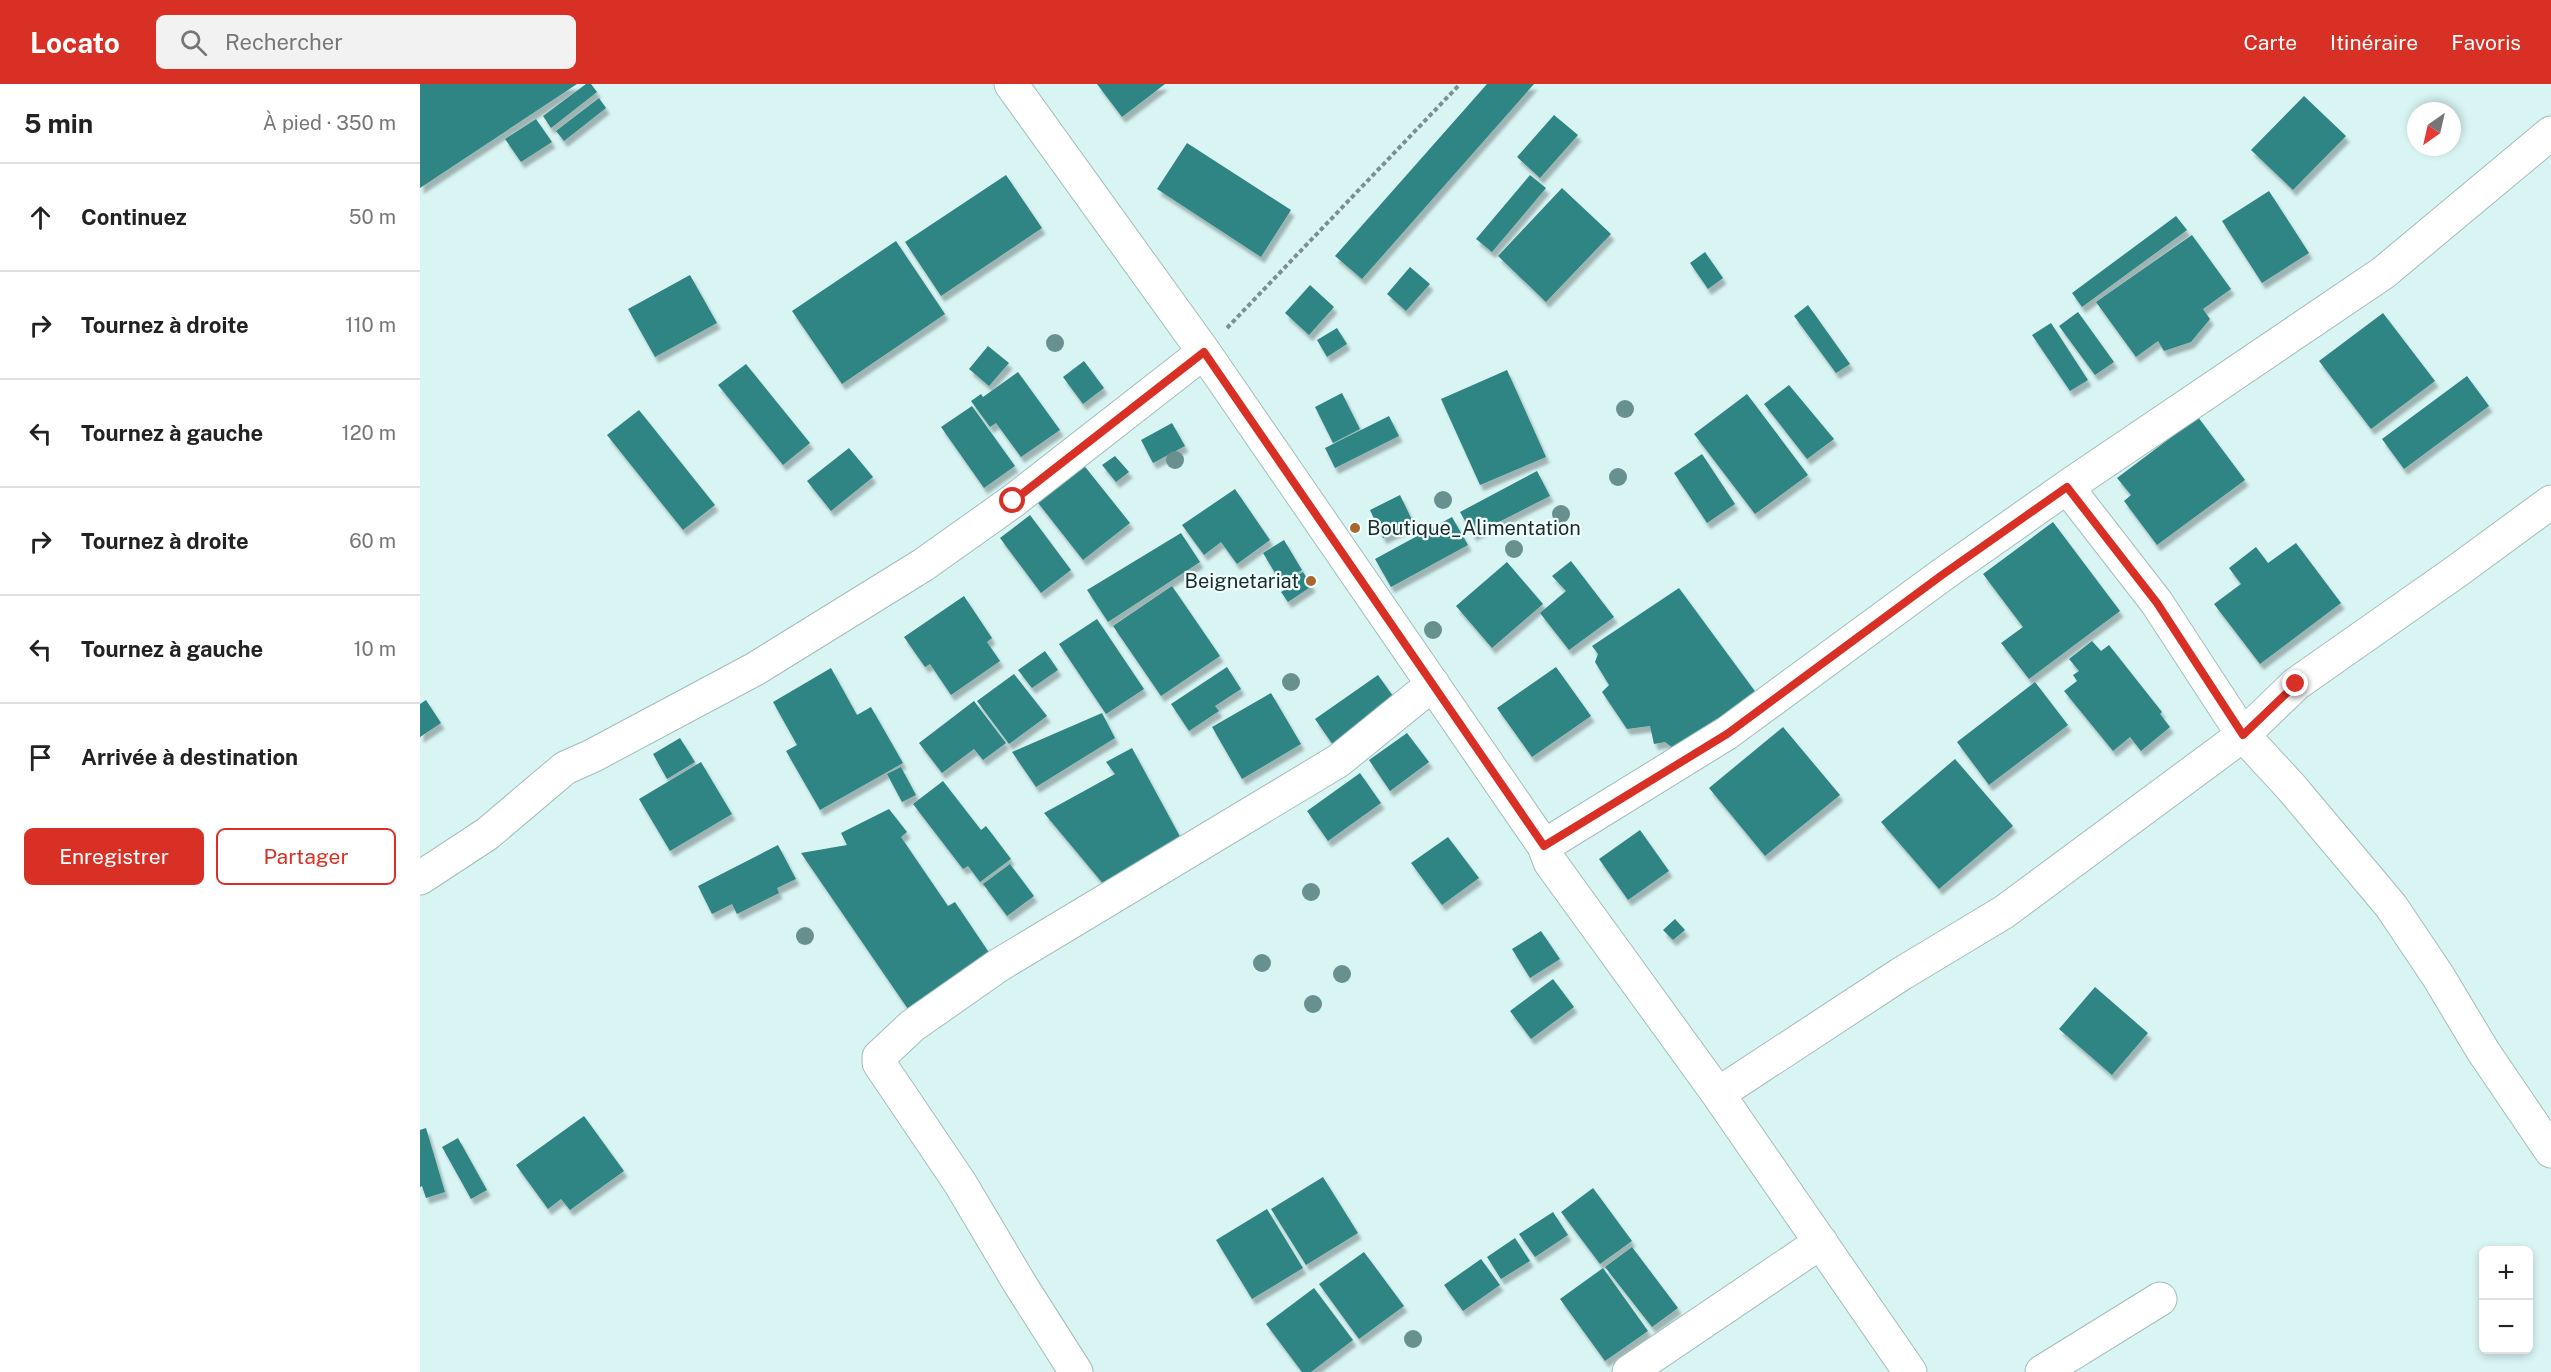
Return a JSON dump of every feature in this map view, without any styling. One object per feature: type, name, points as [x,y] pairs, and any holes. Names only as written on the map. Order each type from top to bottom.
[{"type":"street","points":[[1011,84],[1204,352],[1544,846],[1550,862],[1718,1094],[1910,1372]]},
{"type":"street","points":[[1544,846],[1727,734],[1942,575],[2067,487],[2383,273],[2551,132]]},
{"type":"street","points":[[420,878],[487,834],[565,768],[592,756],[755,669],[923,566],[1013,501],[1204,352]]},
{"type":"street","points":[[2067,487],[2157,603],[2243,735],[2291,787],[2391,906],[2438,976],[2483,1052],[2551,1151]]},
{"type":"street","points":[[1718,1094],[1891,981],[2004,912],[2243,735],[2296,684],[2551,502]]},
{"type":"street","points":[[1076,1372],[960,1183],[879,1063],[879,1057],[912,1026],[999,965],[1338,761],[1433,684]]},
{"type":"street","points":[[1629,1372],[1821,1242]]},
{"type":"street","points":[[2042,1372],[2160,1299]]},
{"type":"path","points":[[1204,352],[1460,84]]},
{"type":"building","points":[[420,84],[577,84],[420,188]]},
{"type":"building","points":[[586,84],[591,84],[597,92],[551,128],[543,116]]},
{"type":"building","points":[[1097,84],[1165,84],[1122,117]]},
{"type":"building","points":[[1487,84],[1534,84],[1362,279],[1335,256]]},
{"type":"building","points":[[2304,96],[2346,136],[2293,190],[2251,150]]},
{"type":"building","points":[[599,98],[606,108],[564,141],[556,131]]},
{"type":"building","points":[[1554,115],[1578,135],[1540,178],[1517,157]]},
{"type":"building","points":[[536,119],[552,142],[521,162],[505,139]]},
{"type":"building","points":[[1187,143],[1291,210],[1261,257],[1157,189]]},
{"type":"building","points":[[1006,175],[1042,228],[941,296],[905,242]]},
{"type":"building","points":[[1530,175],[1546,188],[1492,252],[1476,239]]},
{"type":"building","points":[[1562,188],[1611,234],[1546,302],[1498,256]]},
{"type":"building","points":[[2269,191],[2309,253],[2262,283],[2222,221]]},
{"type":"building","points":[[2176,216],[2187,230],[2082,307],[2072,293]]},
{"type":"building","points":[[2192,235],[2231,289],[2203,309],[2210,319],[2191,342],[2164,351],[2158,341],[2136,357],[2096,302]]},
{"type":"building","points":[[896,241],[945,314],[842,384],[792,311]]},
{"type":"building","points":[[1705,252],[1723,278],[1708,289],[1690,263]]},
{"type":"building","points":[[1410,267],[1430,284],[1406,311],[1387,294]]},
{"type":"building","points":[[690,275],[717,323],[655,357],[628,309]]},
{"type":"building","points":[[1310,285],[1334,307],[1309,335],[1285,313]]},
{"type":"building","points":[[1808,305],[1850,364],[1836,373],[1794,316]]},
{"type":"building","points":[[2078,312],[2114,362],[2095,375],[2059,326]]},
{"type":"building","points":[[2383,313],[2435,381],[2371,429],[2319,361]]},
{"type":"building","points":[[2051,323],[2088,380],[2070,391],[2032,335]]},
{"type":"building","points":[[1337,328],[1347,344],[1327,357],[1317,340]]},
{"type":"building","points":[[988,346],[1009,363],[989,386],[969,369]]},
{"type":"building","points":[[1084,361],[1104,388],[1083,404],[1063,377]]},
{"type":"building","points":[[746,364],[810,443],[783,465],[718,385]]},
{"type":"building","points":[[1507,370],[1546,457],[1480,485],[1441,399]]},
{"type":"building","points":[[1018,372],[1060,430],[1021,457],[996,423],[990,427],[971,401],[981,394],[983,397]]},
{"type":"building","points":[[2467,376],[2489,406],[2404,469],[2382,439]]},
{"type":"building","points":[[1789,385],[1834,439],[1807,459],[1764,404]]},
{"type":"building","points":[[1342,393],[1360,429],[1333,443],[1315,407]]},
{"type":"building","points":[[1747,394],[1808,475],[1755,514],[1694,434]]},
{"type":"building","points":[[972,406],[1015,466],[984,488],[941,427]]},
{"type":"building","points":[[639,410],[715,505],[683,530],[607,435]]},
{"type":"building","points":[[1389,416],[1399,436],[1335,468],[1325,448]]},
{"type":"building","points":[[2198,417],[2245,480],[2157,545],[2124,501],[2131,495],[2117,478]]},
{"type":"building","points":[[1172,423],[1185,446],[1153,463],[1141,440]]},
{"type":"building","points":[[849,448],[873,477],[831,511],[807,481]]},
{"type":"building","points":[[1702,454],[1735,504],[1707,523],[1674,473]]},
{"type":"building","points":[[1115,456],[1129,472],[1116,482],[1102,465]]},
{"type":"building","points":[[1082,463],[1130,523],[1083,560],[1035,499]]},
{"type":"building","points":[[1537,471],[1550,496],[1473,535],[1460,512]]},
{"type":"building","points":[[1235,489],[1270,540],[1237,564],[1221,542],[1204,555],[1182,525]]},
{"type":"building","points":[[1400,495],[1414,524],[1383,538],[1370,510]]},
{"type":"building","points":[[1030,515],[1071,570],[1041,593],[1000,538]]},
{"type":"building","points":[[1452,517],[1468,545],[1391,587],[1375,559]]},
{"type":"building","points":[[2053,522],[2120,611],[2029,679],[2001,643],[2023,627],[1983,574]]},
{"type":"building","points":[[1181,533],[1200,562],[1108,622],[1087,590]]},
{"type":"building","points":[[1284,540],[1302,570],[1281,583],[1263,553]]},
{"type":"building","points":[[2296,543],[2341,603],[2260,664],[2214,604],[2241,584],[2229,568],[2256,547],[2268,563]]},
{"type":"building","points":[[1571,561],[1614,617],[1569,650],[1540,613],[1566,591],[1552,576]]},
{"type":"building","points":[[1507,562],[1543,604],[1492,648],[1456,606]]},
{"type":"building","points":[[1303,572],[1312,586],[1288,602],[1281,592],[1290,586],[1287,582]]},
{"type":"building","points":[[1172,586],[1220,656],[1161,696],[1113,626]]},
{"type":"building","points":[[1679,588],[1757,694],[1673,748],[1665,742],[1654,744],[1650,726],[1627,729],[1602,692],[1609,685],[1595,662],[1598,654],[1592,646]]},
{"type":"building","points":[[964,596],[992,638],[987,642],[1000,661],[951,695],[930,664],[925,667],[904,637]]},
{"type":"building","points":[[1097,619],[1144,689],[1106,714],[1059,644]]},
{"type":"building","points":[[2092,641],[2101,651],[2109,645],[2162,712],[2160,714],[2170,727],[2141,751],[2130,737],[2113,751],[2064,691],[2077,681],[2073,675],[2079,671],[2069,659]]},
{"type":"building","points":[[1045,651],[1058,670],[1032,688],[1018,670]]},
{"type":"building","points":[[1227,667],[1241,689],[1215,706],[1219,711],[1189,731],[1171,704]]},
{"type":"building","points":[[1556,667],[1591,716],[1532,757],[1497,708]]},
{"type":"building","points":[[831,668],[857,715],[871,707],[903,763],[820,810],[786,751],[797,745],[773,702]]},
{"type":"building","points":[[1014,674],[1047,716],[1009,744],[977,701]]},
{"type":"building","points":[[1378,675],[1403,710],[1340,755],[1315,719]]},
{"type":"building","points":[[2035,682],[2068,725],[1989,785],[1957,742]]},
{"type":"building","points":[[1271,693],[1301,744],[1242,779],[1212,727]]},
{"type":"building","points":[[426,700],[441,723],[420,737],[420,704]]},
{"type":"building","points":[[974,701],[1006,743],[983,760],[974,749],[942,773],[919,743]]},
{"type":"building","points":[[1102,713],[1115,738],[1036,787],[1012,752]]},
{"type":"building","points":[[1783,727],[1840,795],[1765,856],[1709,788]]},
{"type":"building","points":[[1407,733],[1429,762],[1390,791],[1369,760]]},
{"type":"building","points":[[680,738],[695,762],[667,779],[653,754]]},
{"type":"building","points":[[1132,748],[1183,842],[1105,886],[1044,813],[1115,774],[1106,762]]},
{"type":"building","points":[[1955,759],[2013,826],[1939,889],[1881,822]]},
{"type":"building","points":[[701,762],[732,814],[670,851],[639,799]]},
{"type":"building","points":[[901,767],[916,795],[902,802],[887,774]]},
{"type":"building","points":[[1360,773],[1381,803],[1328,841],[1307,811]]},
{"type":"building","points":[[943,781],[981,830],[986,826],[1011,859],[980,882],[968,866],[963,869],[913,804]]},
{"type":"building","points":[[889,809],[907,832],[901,837],[948,906],[955,902],[992,957],[910,1012],[801,853],[847,845],[841,833]]},
{"type":"building","points":[[1640,830],[1669,871],[1628,900],[1599,859]]},
{"type":"building","points":[[1448,837],[1479,878],[1442,905],[1411,863]]},
{"type":"building","points":[[778,845],[796,879],[777,888],[779,893],[737,914],[732,904],[712,914],[698,886]]},
{"type":"building","points":[[1010,864],[1034,896],[1007,916],[983,884]]},
{"type":"building","points":[[1675,919],[1685,930],[1673,940],[1663,930]]},
{"type":"building","points":[[1541,931],[1560,959],[1530,978],[1512,949]]},
{"type":"building","points":[[1553,979],[1574,1007],[1531,1039],[1510,1011]]},
{"type":"building","points":[[2095,987],[2148,1033],[2112,1075],[2059,1029]]},
{"type":"building","points":[[584,1116],[624,1171],[570,1210],[561,1199],[548,1209],[516,1165]]},
{"type":"building","points":[[426,1128],[445,1192],[426,1198],[422,1186],[420,1187],[420,1130]]},
{"type":"building","points":[[458,1138],[487,1190],[471,1199],[442,1147]]},
{"type":"building","points":[[1323,1177],[1358,1233],[1306,1265],[1271,1209]]},
{"type":"building","points":[[1593,1188],[1632,1241],[1600,1264],[1561,1212]]},
{"type":"building","points":[[1267,1209],[1303,1268],[1252,1299],[1216,1240]]},
{"type":"building","points":[[1553,1212],[1568,1235],[1535,1257],[1519,1234]]},
{"type":"building","points":[[1515,1238],[1530,1261],[1501,1279],[1487,1257]]},
{"type":"building","points":[[1632,1247],[1678,1308],[1652,1327],[1605,1267]]},
{"type":"building","points":[[1364,1252],[1404,1306],[1359,1339],[1319,1284]]},
{"type":"building","points":[[1481,1259],[1500,1285],[1463,1311],[1444,1285]]},
{"type":"building","points":[[1603,1268],[1648,1331],[1605,1361],[1560,1299]]},
{"type":"building","points":[[1314,1288],[1353,1340],[1311,1372],[1302,1372],[1266,1324]]},
{"type":"place","name":"Boutique_Alimentation","points":[[1355,528]]},
{"type":"place","name":"Beignetariat","points":[[1311,581]]},
{"type":"route","points":[[1013,501],[1204,352],[1544,846],[1727,734],[1942,575],[2067,487],[2157,603],[2243,735],[2296,684]]}]
